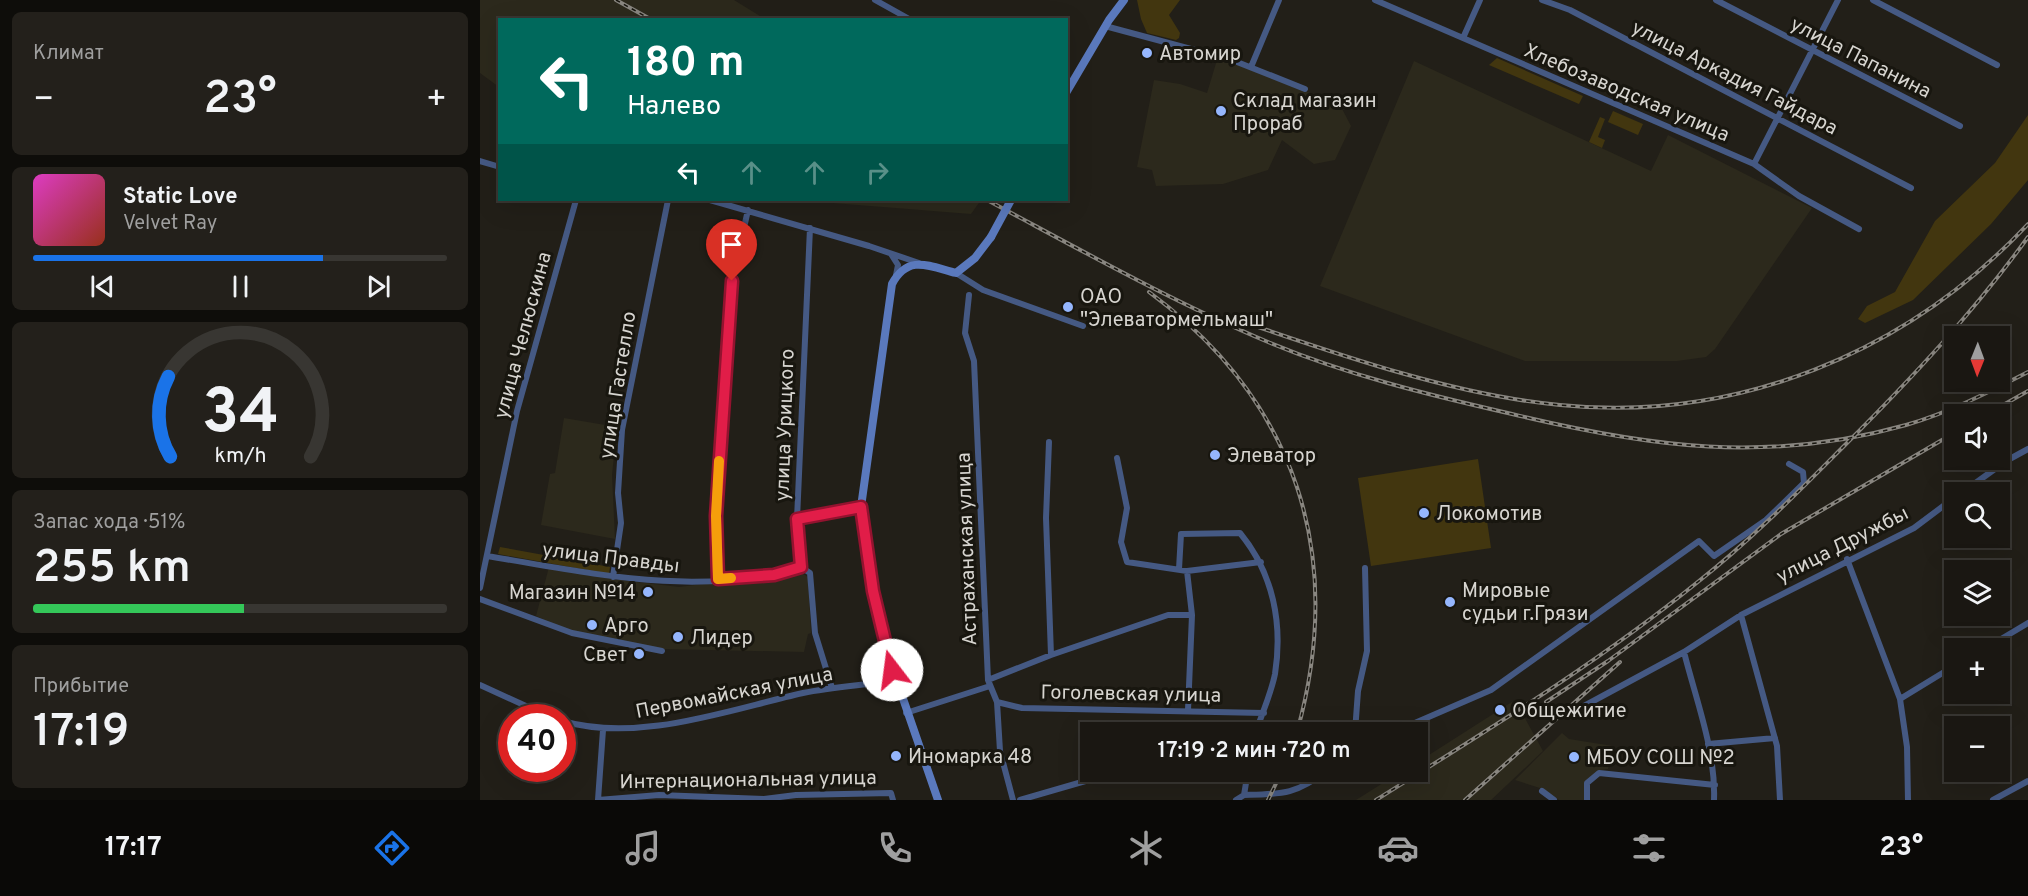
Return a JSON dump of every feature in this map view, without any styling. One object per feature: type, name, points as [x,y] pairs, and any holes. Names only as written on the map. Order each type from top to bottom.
[{"type":"street","points":[[875,0],[906,18]]},
{"type":"street","points":[[1107,23],[1116,0]]},
{"type":"street","points":[[1068,90],[1107,23],[1124,0]]},
{"type":"street","points":[[1251,67],[1279,0]]},
{"type":"street","name":"Хлебозаводская улица","points":[[1375,0],[1754,164],[1799,196],[1859,229]]},
{"type":"street","points":[[1463,38],[1480,0]]},
{"type":"street","name":"улица Аркадия Гайдара","points":[[1542,0],[1570,10],[1911,188]]},
{"type":"street","name":"улица Папанина","points":[[1716,0],[1960,126]]},
{"type":"street","points":[[1754,164],[1838,0]]},
{"type":"street","points":[[1873,0],[1997,65]]},
{"type":"street","points":[[1107,23],[1251,67],[1305,89]]},
{"type":"street","points":[[480,161],[498,166]]},
{"type":"street","name":"улица Челюскина","points":[[480,587],[516,416],[576,201]]},
{"type":"street","name":"улица Гастелло","points":[[613,577],[621,523],[618,493],[622,430],[669,201]]},
{"type":"street","points":[[714,201],[956,273],[982,290],[1083,326]]},
{"type":"street","points":[[956,273],[975,258],[991,237],[1010,201]]},
{"type":"street","points":[[718,579],[716,516],[728,315],[732,281],[748,210]]},
{"type":"street","name":"улица Урицкого","points":[[810,228],[797,519],[801,567],[810,573],[815,633],[832,688]]},
{"type":"street","points":[[891,254],[898,265],[891,284],[861,507],[873,591],[889,658],[906,713],[938,800]]},
{"type":"street","points":[[896,275],[908,266],[921,264]]},
{"type":"street","name":"Астраханская улица","points":[[969,295],[965,333],[974,361],[989,683],[998,702],[1000,751],[1013,800]]},
{"type":"street","points":[[1049,442],[1046,518],[1051,655]]},
{"type":"street","points":[[1976,482],[2006,460],[2028,449]]},
{"type":"street","points":[[1117,459],[1127,508],[1121,542],[1127,562],[1187,571],[1261,562]]},
{"type":"street","points":[[1417,722],[1491,690],[1699,541],[1714,556],[1766,520],[1804,483],[1803,472],[1789,464]]},
{"type":"street","name":"улица Дружбы","points":[[1584,706],[1684,652],[1741,615],[1847,559],[1914,528],[1944,506]]},
{"type":"street","points":[[797,519],[861,507]]},
{"type":"street","points":[[1179,569],[1181,534],[1240,533],[1261,562],[1270,583],[1277,630],[1275,675],[1260,722]]},
{"type":"street","name":"улица Правды","points":[[487,556],[613,577],[678,583],[774,575],[801,567]]},
{"type":"street","points":[[1847,559],[1900,699],[1907,747],[1908,800]]},
{"type":"street","points":[[1356,722],[1358,691],[1367,651],[1365,568]]},
{"type":"street","points":[[1187,571],[1192,615],[1188,710]]},
{"type":"street","points":[[480,599],[572,633],[662,651]]},
{"type":"street","points":[[906,713],[989,683],[1051,655],[1168,615],[1192,615]]},
{"type":"street","points":[[1741,615],[1775,738],[1780,800]]},
{"type":"street","points":[[2003,638],[2028,623]]},
{"type":"street","points":[[1684,652],[1708,744],[1715,785],[1714,800]]},
{"type":"street","points":[[1900,699],[1944,672]]},
{"type":"street","name":"Первомайская улица","points":[[576,724],[603,730],[624,730],[720,714],[832,688],[876,683]]},
{"type":"street","points":[[480,684],[522,704]]},
{"type":"street","name":"Гоголевская улица","points":[[998,702],[1022,708],[1264,713]]},
{"type":"street","points":[[598,800],[603,730]]},
{"type":"street","points":[[1708,744],[1775,738]]},
{"type":"street","points":[[1587,800],[1587,783],[1599,773],[1715,785]]},
{"type":"street","points":[[1993,800],[2028,780]]},
{"type":"street","points":[[1020,800],[1082,782]]},
{"type":"street","points":[[1244,795],[1246,782]]},
{"type":"street","points":[[1236,800],[1244,795],[1274,795],[1305,788],[1312,782]]},
{"type":"street","points":[[1542,792],[1554,800]]},
{"type":"street","name":"Интернациональная улица","points":[[598,800],[658,795],[764,799],[863,793],[891,793],[893,800]]},
{"type":"shaded area","points":[[480,0],[734,0],[763,18],[498,18],[498,86],[480,73]]},
{"type":"shaded area","points":[[1137,0],[1180,0],[1169,15],[1180,33],[1179,38],[1176,40],[1147,33]]},
{"type":"shaded area","points":[[1497,58],[1583,96],[1579,104],[1489,65]]},
{"type":"shaded area","name":"Склад магазин Прораб","points":[[1217,60],[1246,67],[1340,105],[1351,126],[1335,160],[1314,164],[1282,140],[1268,170],[1223,184],[1156,186],[1152,170],[1137,167],[1154,80],[1180,84],[1207,93]]},
{"type":"shaded area","points":[[1414,61],[1651,171],[1668,135],[1812,208],[1715,349],[1706,357],[1677,361],[1525,361],[1320,286]]},
{"type":"shaded area","points":[[1613,111],[1643,124],[1638,135],[1608,122]]},
{"type":"shaded area","points":[[2028,115],[2028,180],[1991,224],[1913,300],[1865,323],[1858,319],[1867,306],[1895,292],[1935,221],[1995,163]]},
{"type":"shaded area","points":[[1600,117],[1605,119],[1598,137],[1605,140],[1602,148],[1589,142]]},
{"type":"shaded area","points":[[808,201],[980,201],[971,214]]},
{"type":"shaded area","points":[[564,418],[617,427],[612,475],[615,539],[541,525],[550,474],[555,473]]},
{"type":"shaded area","name":"Локомотив","points":[[1478,459],[1491,548],[1371,566],[1358,478]]},
{"type":"shaded area","points":[[500,547],[610,567],[609,574],[498,554]]},
{"type":"shaded area","points":[[549,567],[612,579],[679,587],[778,579],[799,571],[808,577],[811,633],[808,634],[804,652],[664,649],[574,633],[536,616]]},
{"type":"shaded area","points":[[1515,700],[1543,751],[1491,800],[1356,800],[1385,782],[1428,782],[1428,756]]},
{"type":"shaded area","name":"МБОУ СОШ №2","points":[[1562,733],[1569,739],[1613,746],[1608,769],[1600,770],[1585,782],[1585,800],[1559,800],[1543,789],[1515,780]]},
{"type":"railway","points":[[616,0],[648,18]]},
{"type":"railway","points":[[989,201],[1161,292],[1298,354],[1419,392],[1563,426],[1612,435],[1660,442],[1756,447],[1805,444],[1855,437],[1906,425],[1953,408],[2028,372]]},
{"type":"railway","points":[[1232,318],[1394,371],[1519,400],[1560,405],[1626,408],[1690,402],[1754,390],[1815,370],[1873,343],[1929,309],[1980,270],[2028,224]]},
{"type":"railway","points":[[1376,800],[1581,668],[1661,611],[1737,549],[1810,480],[1917,370],[1964,319],[2028,237]]},
{"type":"railway","points":[[1149,292],[1200,335],[1241,382],[1274,433],[1297,487],[1311,544],[1315,604],[1311,667],[1299,722]]},
{"type":"railway","points":[[2005,404],[2028,391]]},
{"type":"railway","points":[[1546,702],[1608,661],[1781,534],[1944,439]]},
{"type":"railway","points":[[1465,800],[1620,662]]},
{"type":"railway","points":[[1268,800],[1277,782]]},
{"type":"slow traffic","points":[[719,461],[716,516],[718,579],[731,578]]},
{"type":"place","name":"Автомир","points":[[1147,53]]},
{"type":"place","name":"Склад магазин Прораб","points":[[1221,111]]},
{"type":"place","name":"ОАО \"Элеватормельмаш\"","points":[[1068,307]]},
{"type":"place","name":"Элеватор","points":[[1215,455]]},
{"type":"place","name":"Локомотив","points":[[1424,513]]},
{"type":"place","name":"Магазин №14","points":[[648,592]]},
{"type":"place","name":"Мировые судьи г.Грязи","points":[[1450,602]]},
{"type":"place","name":"Арго","points":[[592,625]]},
{"type":"place","name":"Лидер","points":[[678,637]]},
{"type":"place","name":"Свет","points":[[639,654]]},
{"type":"place","name":"Общежитие","points":[[1500,710]]},
{"type":"place","name":"Иномарка 48","points":[[896,756]]},
{"type":"place","name":"МБОУ СОШ №2","points":[[1574,757]]},
{"type":"route","points":[[732,281],[716,516],[718,579],[774,575],[801,567],[797,519],[861,507],[873,591],[892,670]]}]
